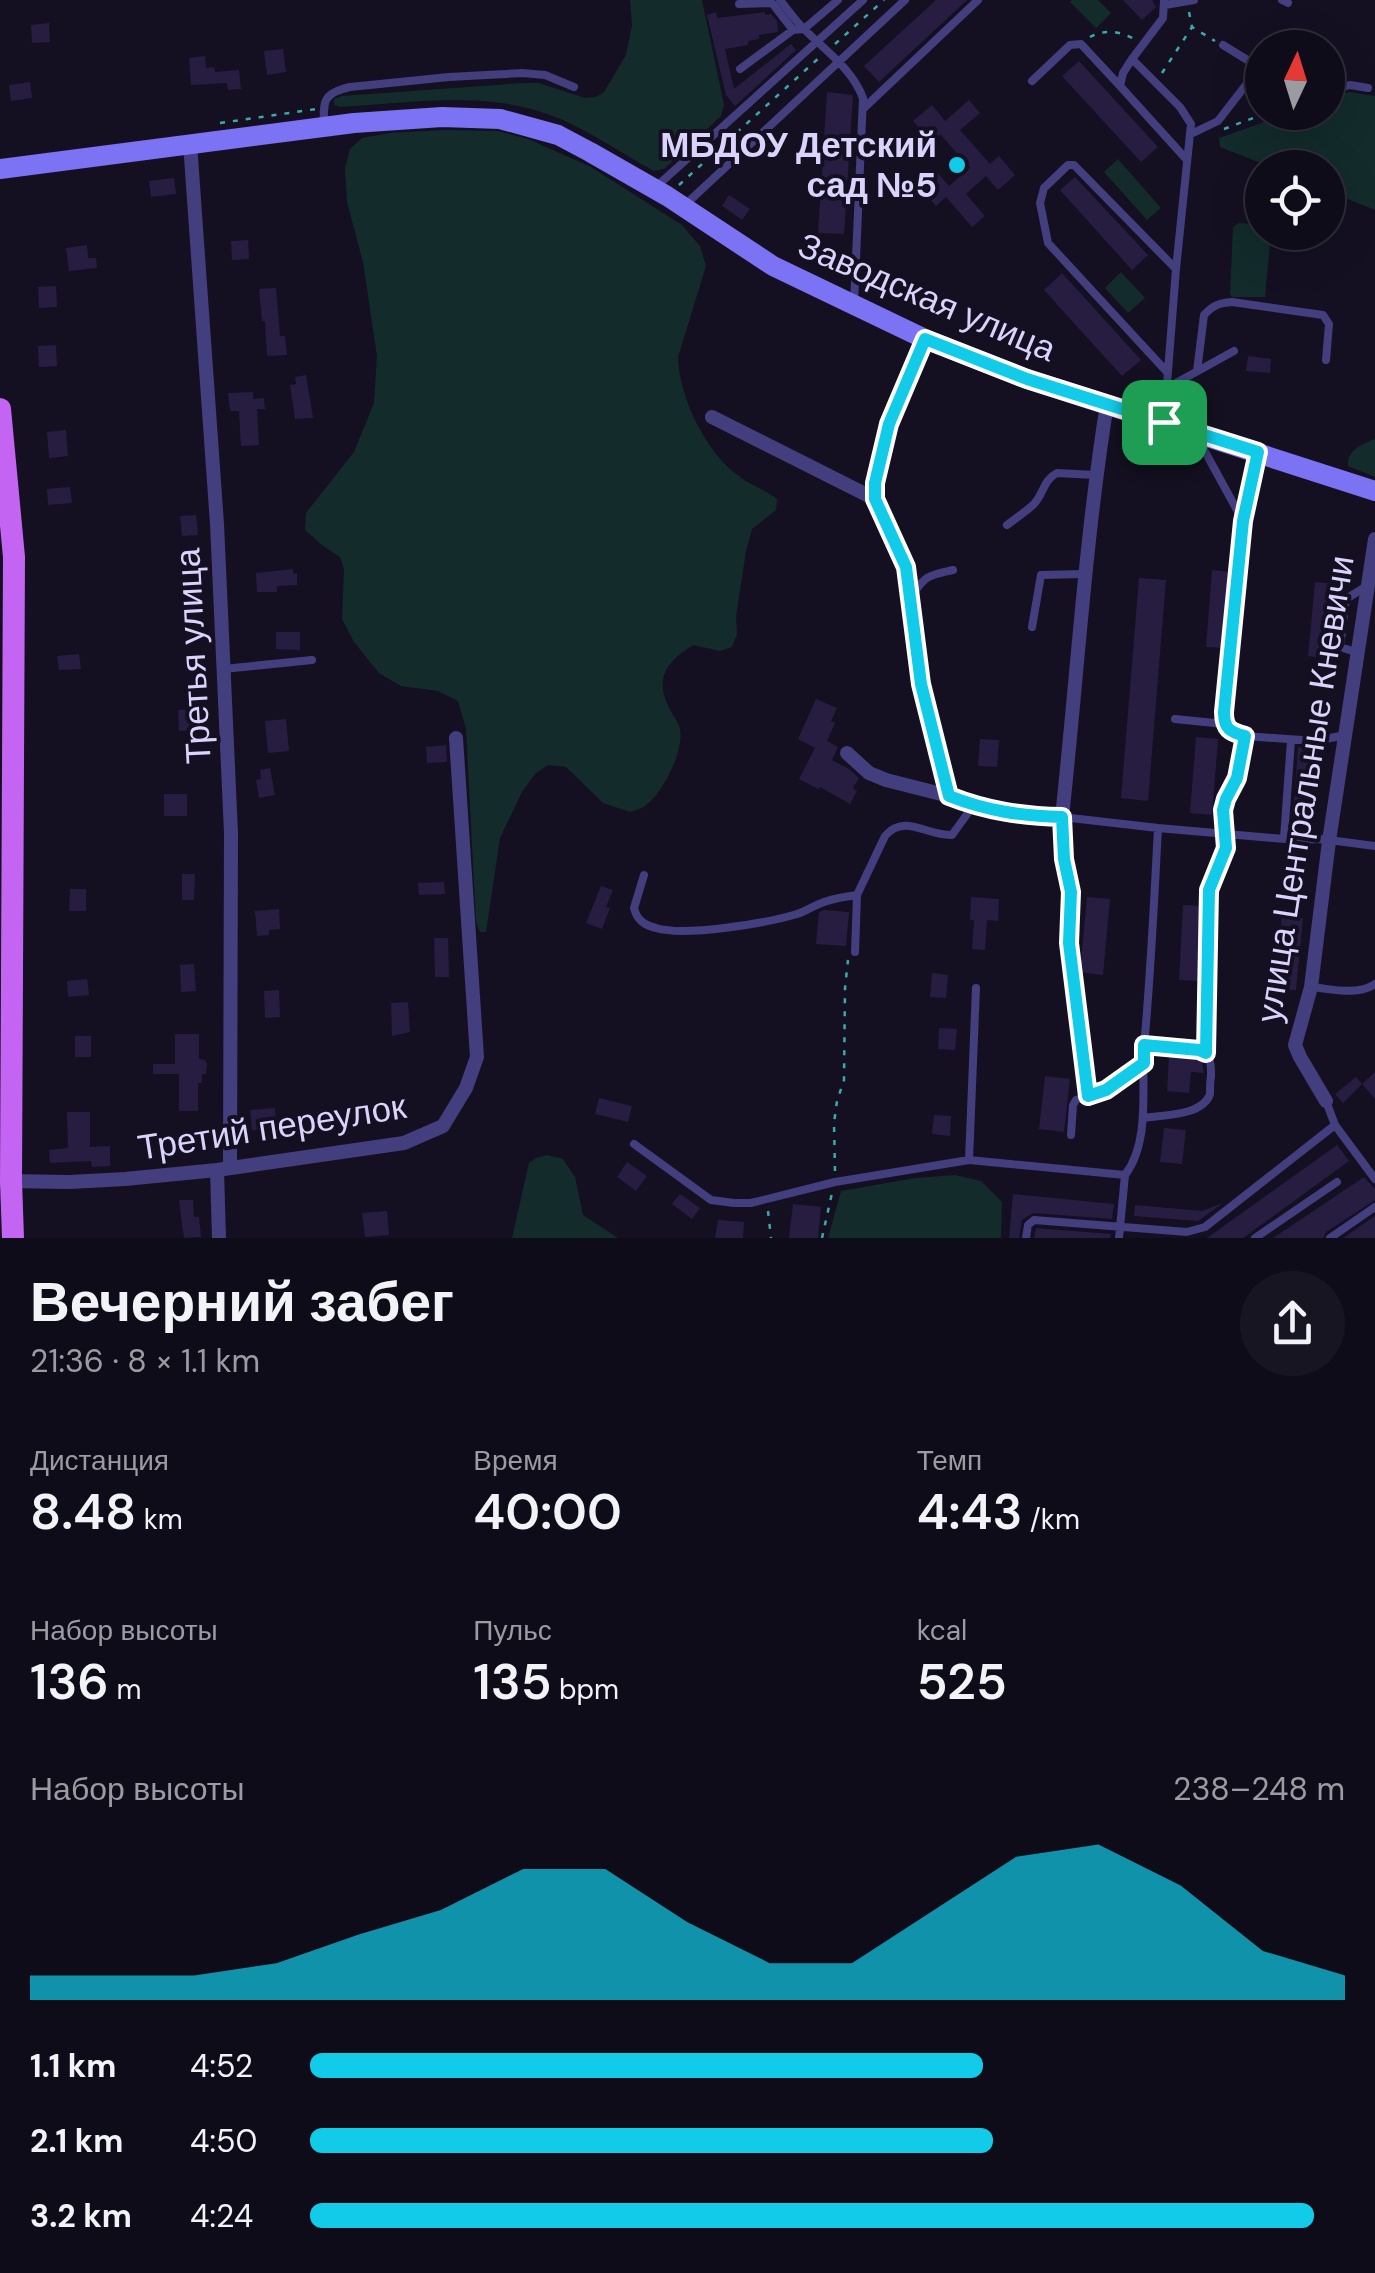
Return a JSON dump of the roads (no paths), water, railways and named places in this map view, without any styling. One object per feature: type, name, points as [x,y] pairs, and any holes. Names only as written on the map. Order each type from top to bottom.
[{"type":"main road","points":[[0,409],[14,557],[7,692],[5,1181],[13,1238]]},
{"type":"street","name":"Заводская улица","points":[[0,169],[190,143],[324,117],[500,118],[558,136],[668,197],[773,266],[925,339],[1027,379],[1375,491]]},
{"type":"street","name":"Третья улица","points":[[190,143],[217,524],[231,832],[219,1238]]},
{"type":"street","points":[[847,752],[869,773],[886,780],[993,811],[1062,817],[1084,574],[1107,404]]},
{"type":"street","points":[[712,418],[875,499],[906,567],[921,684],[949,796]]},
{"type":"street","name":"улица Центральные Кневичи","points":[[1326,1101],[1295,1045],[1312,987],[1329,842],[1375,540]]},
{"type":"street","name":"Третий переулок","points":[[5,1181],[126,1180],[223,1168],[404,1143],[443,1126],[466,1088],[478,1057],[456,738]]},
{"type":"lane","points":[[780,0],[839,61],[858,86],[864,108],[854,307]]},
{"type":"lane","points":[[740,69],[792,30],[804,29],[838,0]]},
{"type":"lane","points":[[668,197],[864,0]]},
{"type":"lane","points":[[668,197],[839,61],[905,0]]},
{"type":"lane","points":[[864,108],[978,0]]},
{"type":"lane","points":[[1120,86],[1123,73],[1163,18],[1164,2],[1191,0]]},
{"type":"lane","points":[[739,4],[772,4],[792,30]]},
{"type":"lane","points":[[1032,81],[1070,45],[1081,44],[1188,160]]},
{"type":"lane","points":[[1223,46],[1245,59]]},
{"type":"lane","points":[[1132,59],[1191,124],[1164,422]]},
{"type":"lane","points":[[324,117],[329,95],[338,90],[522,73],[546,75],[574,87]]},
{"type":"lane","points":[[1345,86],[1368,88]]},
{"type":"lane","points":[[1190,134],[1218,121],[1245,88]]},
{"type":"lane","points":[[1167,372],[1048,243],[1040,203],[1044,188],[1068,164],[1074,164],[1176,269]]},
{"type":"lane","points":[[1196,372],[1204,314],[1220,303],[1323,315],[1329,324],[1326,360]]},
{"type":"lane","points":[[1167,388],[1234,351]]},
{"type":"lane","points":[[1194,431],[1243,521]]},
{"type":"lane","points":[[1258,452],[1243,521],[1224,724],[1230,732],[1245,736],[1291,740],[1325,740],[1347,734]]},
{"type":"lane","points":[[1007,525],[1037,502],[1052,474],[1095,475]]},
{"type":"lane","points":[[911,599],[928,576],[953,570]]},
{"type":"lane","points":[[1032,627],[1041,575],[1084,574]]},
{"type":"lane","points":[[223,668],[312,660]]},
{"type":"lane","points":[[1176,719],[1224,724]]},
{"type":"lane","points":[[1284,838],[1291,740]]},
{"type":"lane","points":[[855,952],[857,895],[885,836],[899,825],[952,835],[973,806]]},
{"type":"lane","points":[[1072,967],[1071,892],[1064,859],[1062,817],[1296,840],[1322,838],[1375,846]]},
{"type":"lane","points":[[1119,1238],[1126,1174],[1134,1162],[1143,1118],[1158,828]]},
{"type":"lane","points":[[1206,1053],[1208,897],[1226,848],[1226,834]]},
{"type":"lane","points":[[644,875],[634,914],[645,924],[677,932],[796,915],[834,898],[857,895]]},
{"type":"lane","points":[[1312,987],[1356,991],[1375,984]]},
{"type":"lane","points":[[969,1160],[976,988]]},
{"type":"lane","points":[[1143,1118],[1193,1110],[1203,1104],[1210,1092],[1212,1062],[1199,1050],[1144,1045]]},
{"type":"lane","points":[[1071,1135],[1076,1100],[1106,1090],[1144,1063]]},
{"type":"lane","points":[[1326,1101],[1335,1125],[1375,1179]]},
{"type":"lane","points":[[1026,1238],[1028,1225],[1034,1220],[1187,1232],[1205,1227],[1335,1125]]},
{"type":"lane","points":[[634,1144],[711,1200],[734,1203],[969,1160],[1126,1174]]},
{"type":"lane","points":[[1255,1238],[1337,1182]]},
{"type":"lane","points":[[1330,1238],[1375,1207]]},
{"type":"place","name":"МБДОУ Детский сад №5","points":[[957,165]]}]
